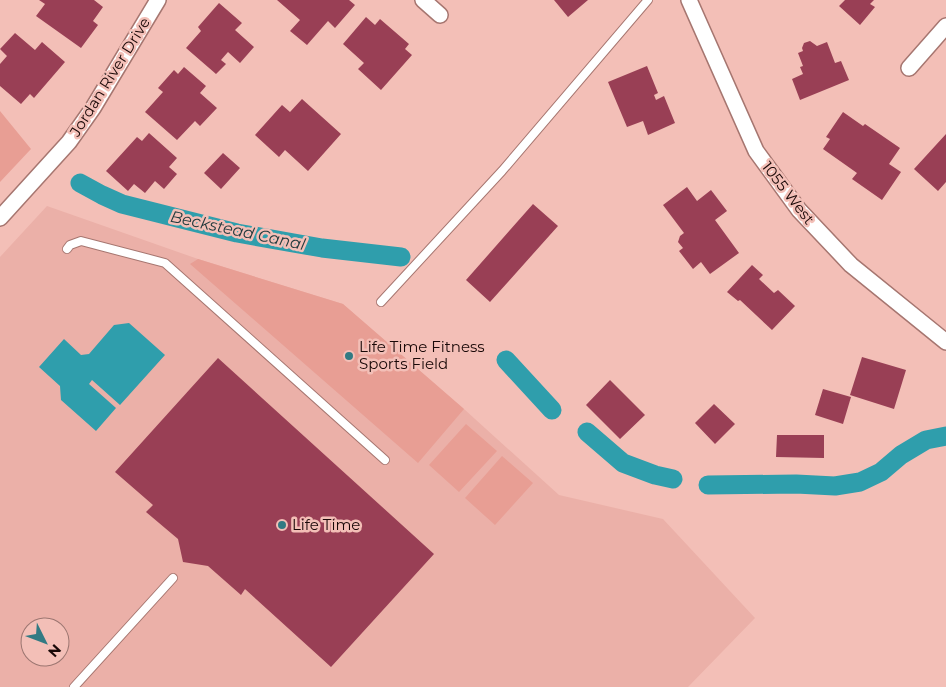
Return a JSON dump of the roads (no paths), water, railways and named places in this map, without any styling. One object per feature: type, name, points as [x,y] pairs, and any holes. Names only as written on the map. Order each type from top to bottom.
[{"type":"street","name":"Jordan River Drive","points":[[0,218],[69,142],[93,108],[158,0]]},
{"type":"street","points":[[423,0],[440,15]]},
{"type":"street","name":"1055 West","points":[[689,0],[756,151],[799,210],[850,265],[946,342]]},
{"type":"street","points":[[909,68],[946,26]]},
{"type":"lane","points":[[380,302],[502,171],[648,0]]},
{"type":"lane","points":[[67,249],[70,245],[81,241],[164,263],[385,460]]},
{"type":"lane","points":[[74,687],[173,578]]},
{"type":"water","points":[[129,323],[165,355],[120,405],[92,380],[89,384],[116,408],[96,431],[61,400],[60,386],[39,367],[64,339],[81,355],[89,354],[114,325]]},
{"type":"waterway","name":"Beckstead Canal","points":[[80,183],[122,204],[237,233],[322,248],[401,257]]},
{"type":"waterway","name":"Beckstead Canal","points":[[506,360],[552,410]]},
{"type":"waterway","name":"Beckstead Canal","points":[[587,432],[623,463],[655,475],[673,479]]},
{"type":"waterway","name":"Beckstead Canal","points":[[708,485],[796,484],[835,486],[860,482],[881,472],[901,455],[926,440],[946,436]]},
{"type":"place","name":"Life Time Fitness Sports Field","points":[[349,356]]},
{"type":"place","name":"Life Time","points":[[282,525]]}]
